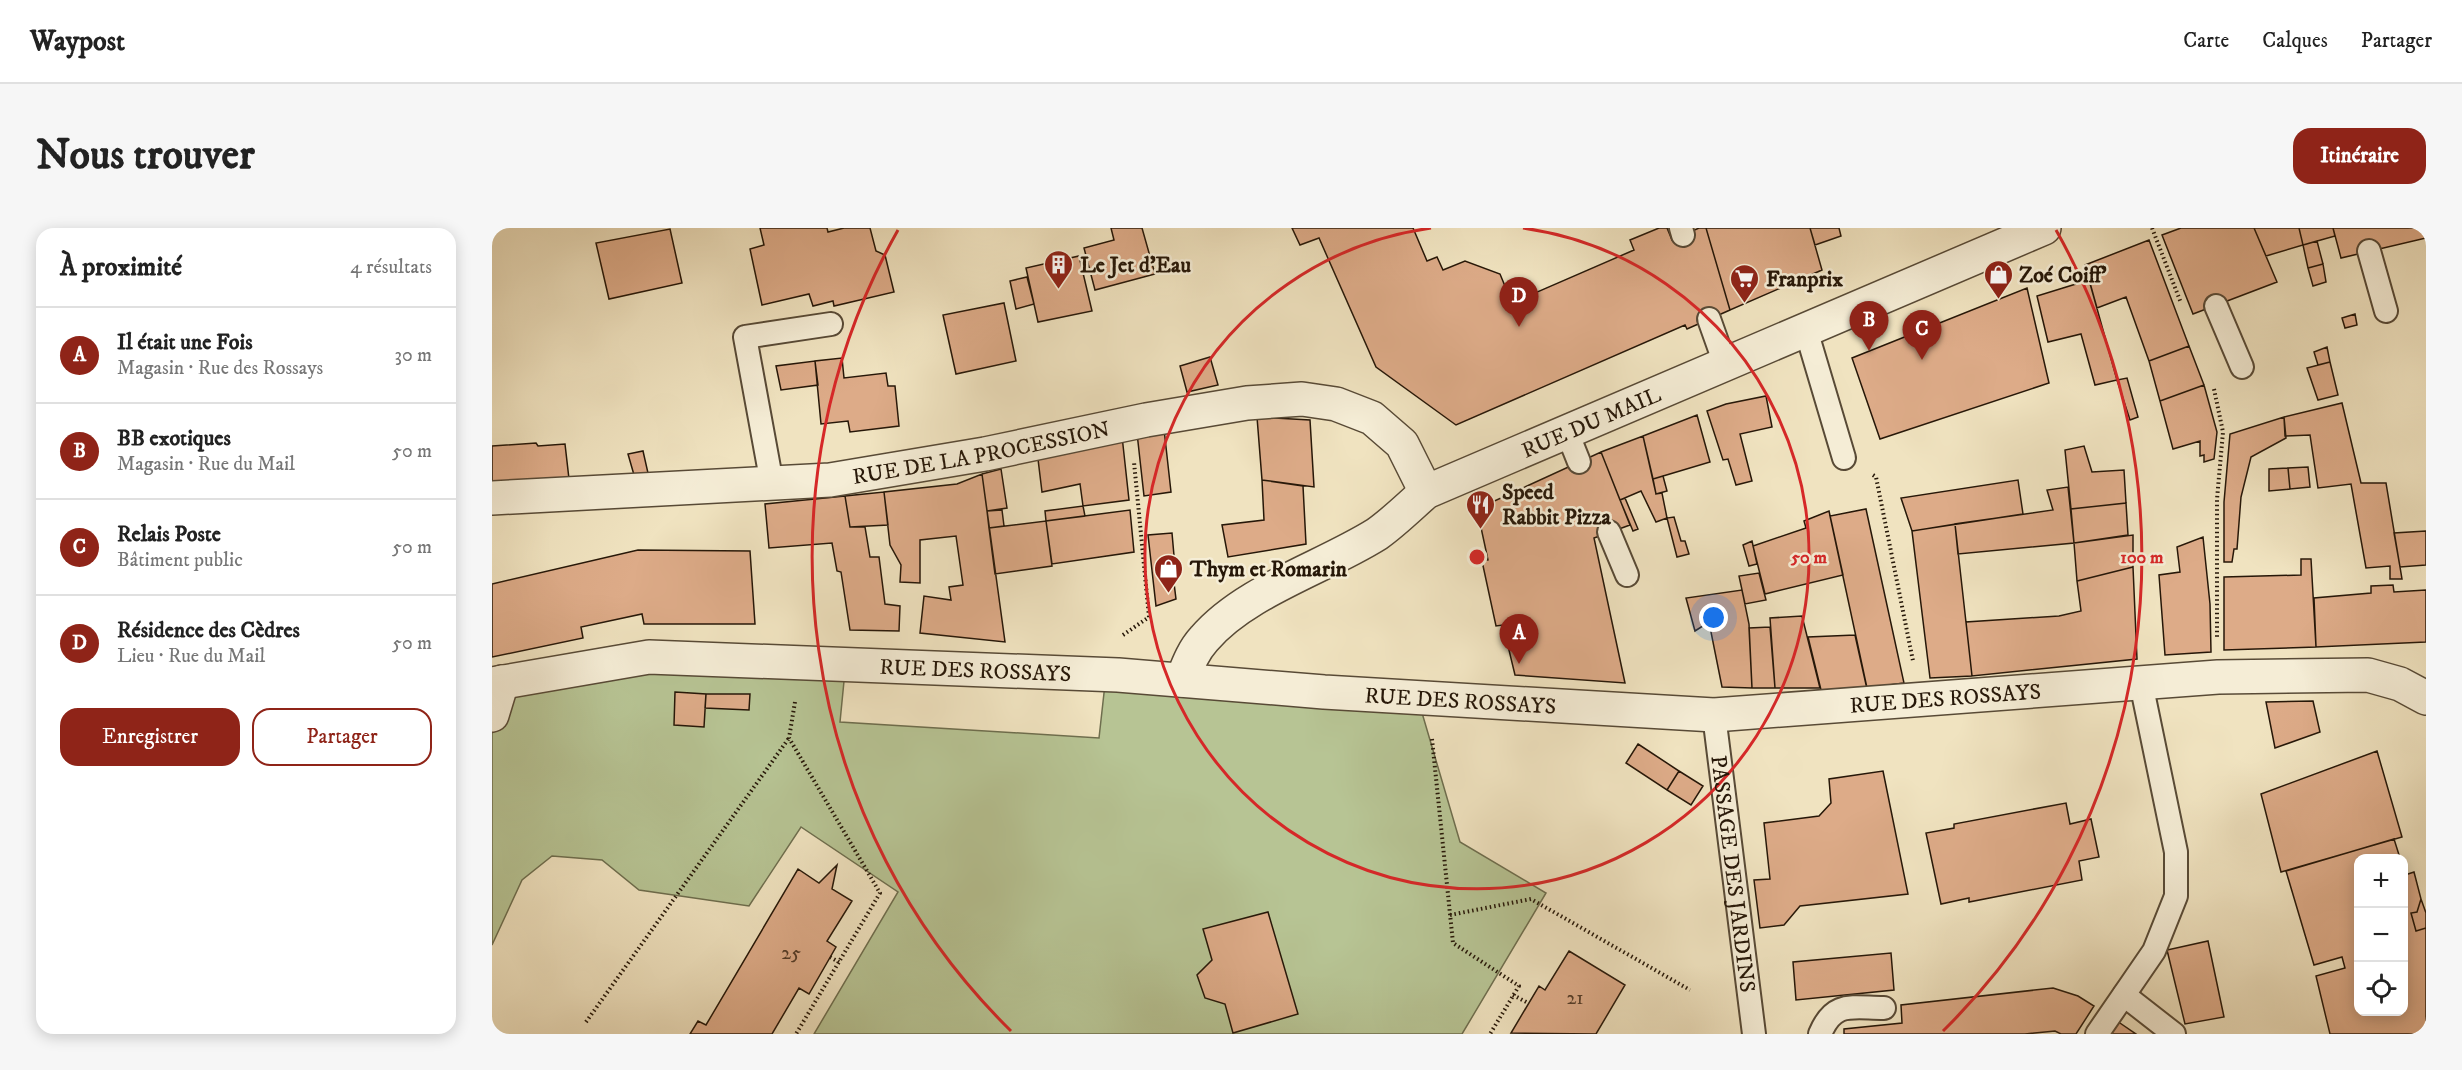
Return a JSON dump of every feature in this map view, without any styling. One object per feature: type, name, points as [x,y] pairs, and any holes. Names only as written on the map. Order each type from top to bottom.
[{"type":"street","name":"RUE DU MAIL","points":[[1182,680],[1192,655],[1220,622],[1263,594],[1379,532],[1426,492],[2044,228]]},
{"type":"street","name":"RUE DE LA PROCESSION","points":[[492,498],[830,480],[985,454],[1130,423],[1247,403],[1302,399],[1336,404],[1372,418],[1402,444],[1426,492]]},
{"type":"street","name":"RUE DES ROSSAYS","points":[[497,683],[649,657],[1118,675],[1324,692],[1714,715],[2218,678],[2368,675],[2400,684],[2426,698]]},
{"type":"street","points":[[492,715],[497,683]]},
{"type":"lane","points":[[2369,251],[2386,311]]},
{"type":"lane","points":[[2216,306],[2242,367]]},
{"type":"lane","points":[[1709,319],[1725,364]]},
{"type":"lane","points":[[772,484],[745,337],[831,324]]},
{"type":"lane","points":[[1806,330],[1844,458]]},
{"type":"lane","points":[[1567,432],[1579,462]]},
{"type":"lane","points":[[1609,532],[1627,575]]},
{"type":"lane","points":[[2097,1034],[2154,951],[2176,896],[2176,852],[2141,683]]},
{"type":"lane","name":"PASSAGE DES JARDINS","points":[[1714,715],[1754,1034]]},
{"type":"lane","points":[[2124,995],[2174,1034]]},
{"type":"lane","points":[[1820,1034],[1826,1020],[1839,1008],[1884,1008]]},
{"type":"path","points":[[2152,228],[2185,312]]},
{"type":"path","points":[[2213,386],[2223,432],[2217,499],[2218,678]]},
{"type":"path","points":[[1118,675],[1117,639],[1149,617],[1130,423]]},
{"type":"path","points":[[1844,458],[1876,477],[1920,699]]},
{"type":"path","points":[[586,1022],[789,738],[801,663]]},
{"type":"path","points":[[1428,697],[1453,943],[1519,986],[1490,1034]]},
{"type":"path","points":[[789,738],[880,893],[796,1034]]},
{"type":"path","points":[[1450,915],[1531,899],[1690,990]]},
{"type":"path","points":[[830,957],[839,962]]},
{"type":"path","points":[[1513,995],[1528,1003]]},
{"type":"green space","points":[[648,663],[845,671],[840,722],[1099,738],[1105,684],[1420,706],[1460,842],[1546,893],[1462,1034],[814,1034],[898,892],[801,827],[749,906],[639,890],[602,860],[552,856],[522,880],[492,945],[492,734],[503,697]]},
{"type":"building","points":[[760,228],[827,228],[828,232],[844,228],[870,228],[876,251],[885,255],[894,292],[834,306],[833,301],[813,306],[809,294],[762,305],[750,249],[764,245]]},
{"type":"building","points":[[1111,228],[1142,228],[1155,274],[1095,290],[1084,248],[1114,240]]},
{"type":"building","points":[[1292,228],[1413,228],[1427,261],[1437,257],[1443,270],[1465,261],[1500,274],[1512,303],[1634,250],[1630,240],[1659,228],[1667,228],[1672,240],[1699,228],[1706,228],[1730,310],[1687,329],[1685,325],[1456,425],[1376,367],[1319,238],[1300,245]]},
{"type":"building","points":[[1706,228],[1810,228],[1822,270],[1730,310]]},
{"type":"building","points":[[1810,228],[1839,228],[1841,236],[1815,245]]},
{"type":"building","points":[[2181,228],[2254,228],[2277,282],[2193,314],[2162,235]]},
{"type":"building","points":[[2254,228],[2299,228],[2303,245],[2266,256]]},
{"type":"building","points":[[2299,228],[2333,228],[2335,236],[2303,245]]},
{"type":"building","points":[[2333,228],[2426,228],[2426,238],[2341,258]]},
{"type":"building","points":[[670,229],[682,283],[609,299],[596,243]]},
{"type":"building","points":[[2149,240],[2189,346],[2149,361],[2126,297],[2097,308],[2085,265]]},
{"type":"building","points":[[2317,241],[2323,264],[2308,268],[2303,245]]},
{"type":"building","name":"Le Jet d’Eau","points":[[1079,256],[1092,311],[1038,322],[1026,268]]},
{"type":"building","points":[[2323,264],[2326,282],[2313,286],[2308,268]]},
{"type":"building","points":[[1027,277],[1034,304],[1016,309],[1010,281]]},
{"type":"building","points":[[2089,280],[2117,380],[2095,385],[2081,334],[2048,342],[2037,296]]},
{"type":"building","points":[[2027,288],[2049,383],[1880,439],[1852,358]]},
{"type":"building","points":[[1004,303],[1016,361],[956,374],[943,315]]},
{"type":"building","points":[[2355,314],[2357,325],[2345,328],[2342,318]]},
{"type":"building","points":[[2189,346],[2204,385],[2160,401],[2149,361]]},
{"type":"building","points":[[2327,347],[2330,362],[2318,365],[2314,352]]},
{"type":"building","points":[[1210,357],[1218,385],[1187,392],[1180,366]]},
{"type":"building","points":[[842,358],[844,378],[886,373],[888,386],[895,386],[899,426],[850,432],[848,421],[821,424],[815,361]]},
{"type":"building","points":[[815,361],[818,385],[781,390],[776,366]]},
{"type":"building","points":[[2330,362],[2338,395],[2318,400],[2307,368]]},
{"type":"building","points":[[2127,378],[2138,417],[2130,420],[2117,380]]},
{"type":"building","points":[[2204,385],[2217,432],[2214,459],[2204,462],[2204,455],[2200,456],[2200,441],[2173,449],[2160,401]]},
{"type":"building","points":[[1766,396],[1772,427],[1740,434],[1752,481],[1736,485],[1728,459],[1723,460],[1707,411],[1726,404]]},
{"type":"building","points":[[2342,403],[2361,483],[2386,483],[2402,579],[2390,579],[2390,566],[2366,568],[2351,484],[2318,488],[2310,435],[2285,436],[2284,417]]},
{"type":"building","points":[[1697,415],[1710,462],[1653,479],[1643,436]]},
{"type":"building","points":[[1257,417],[1310,420],[1314,487],[1262,480]]},
{"type":"building","points":[[2284,417],[2286,438],[2251,457],[2241,497],[2237,549],[2234,549],[2232,562],[2224,562],[2224,502],[2230,434]]},
{"type":"building","points":[[1164,429],[1171,492],[1144,496],[1137,433]]},
{"type":"building","points":[[1122,436],[1129,500],[1083,506],[1080,484],[1042,492],[1038,459]]},
{"type":"building","points":[[1643,436],[1656,494],[1662,493],[1667,518],[1656,522],[1641,491],[1620,500],[1601,452]]},
{"type":"building","points":[[536,443],[538,446],[565,444],[569,479],[492,484],[492,446]]},
{"type":"building","points":[[2084,446],[2092,472],[2124,470],[2126,503],[2071,509],[2065,450]]},
{"type":"building","points":[[643,451],[648,473],[634,475],[628,454]]},
{"type":"building","points":[[1601,452],[1630,525],[1594,538],[1625,683],[1515,675],[1503,625],[1496,626],[1482,561],[1488,560],[1477,509]]},
{"type":"building","points":[[2308,467],[2310,487],[2290,489],[2288,468]]},
{"type":"building","points":[[2288,468],[2290,489],[2269,491],[2269,469]]},
{"type":"building","points":[[1001,469],[1007,508],[987,511],[982,474]]},
{"type":"building","points":[[982,474],[1005,642],[920,633],[924,596],[951,600],[949,587],[963,585],[956,536],[920,540],[920,583],[900,582],[901,565],[890,545],[884,492],[957,484]]},
{"type":"building","points":[[1663,476],[1667,491],[1656,494],[1653,479]]},
{"type":"building","points":[[1262,480],[1303,486],[1306,544],[1228,557],[1222,525],[1264,520]]},
{"type":"building","points":[[2018,480],[2023,514],[1912,531],[1901,498]]},
{"type":"building","points":[[2068,487],[2074,543],[1958,554],[1955,524],[2053,510],[2047,490]]},
{"type":"building","points":[[884,492],[888,525],[850,527],[845,496]]},
{"type":"building","points":[[845,496],[850,527],[865,527],[870,557],[879,557],[885,604],[900,606],[899,631],[850,630],[841,572],[837,571],[832,543],[769,548],[765,504]]},
{"type":"building","points":[[1625,498],[1638,529],[1633,531],[1620,500]]},
{"type":"building","points":[[2126,503],[2128,535],[2074,543],[2071,509]]},
{"type":"building","points":[[1083,506],[1085,516],[1046,521],[1045,511]]},
{"type":"building","points":[[1866,509],[1904,683],[1867,688],[1830,516]]},
{"type":"building","points":[[1002,510],[1004,526],[989,528],[987,511]]},
{"type":"building","points":[[1130,510],[1134,552],[1052,564],[1046,521]]},
{"type":"building","points":[[1829,511],[1843,575],[1765,594],[1753,546],[1806,528],[1804,521]]},
{"type":"building","points":[[1674,517],[1681,541],[1685,541],[1689,554],[1677,557],[1667,518]]},
{"type":"building","points":[[1046,521],[1052,566],[995,574],[989,528]]},
{"type":"building","points":[[1955,524],[1972,676],[1930,678],[1912,531]]},
{"type":"building","points":[[2426,531],[2426,565],[2400,567],[2394,533]]},
{"type":"building","points":[[1172,533],[1175,567],[1172,567],[1176,599],[1156,606],[1148,535]]},
{"type":"building","points":[[2133,535],[2133,567],[2077,581],[2074,543]]},
{"type":"building","points":[[2203,537],[2210,604],[2211,652],[2165,655],[2159,575],[2180,572],[2177,547]]},
{"type":"building","points":[[1752,541],[1757,564],[1749,566],[1743,545]]},
{"type":"building","points":[[638,550],[750,551],[755,624],[644,624],[642,614],[581,627],[583,638],[492,657],[492,584]]},
{"type":"building","points":[[2301,559],[2311,559],[2316,647],[2224,650],[2224,577],[2301,575]]},
{"type":"building","points":[[2133,567],[2137,659],[1972,676],[1966,622],[2059,616],[2081,611],[2077,581]]},
{"type":"building","points":[[1759,573],[1766,600],[1745,604],[1739,576]]},
{"type":"building","points":[[2393,585],[2394,592],[2426,590],[2426,642],[2316,647],[2314,598],[2371,593],[2371,586]]},
{"type":"building","points":[[1742,590],[1749,624],[1752,688],[1722,687],[1709,622],[1695,631],[1686,598]]},
{"type":"building","points":[[1802,616],[1820,688],[1775,688],[1770,618]]},
{"type":"building","points":[[1770,627],[1775,688],[1752,688],[1749,628]]},
{"type":"building","points":[[1855,635],[1867,689],[1821,690],[1808,637]]},
{"type":"building","points":[[675,692],[706,694],[704,727],[674,725]]},
{"type":"building","points":[[706,694],[750,694],[749,710],[705,708]]},
{"type":"building","points":[[2313,701],[2320,732],[2275,748],[2266,702]]},
{"type":"building","points":[[1638,744],[1679,771],[1667,790],[1626,763]]},
{"type":"building","points":[[2377,751],[2402,837],[2281,872],[2261,794]]},
{"type":"building","points":[[1679,771],[1703,786],[1691,805],[1667,790]]},
{"type":"building","points":[[1883,771],[1908,894],[1800,906],[1784,925],[1760,928],[1754,880],[1770,879],[1764,823],[1819,816],[1831,803],[1829,779]]},
{"type":"building","points":[[2066,803],[2070,824],[2091,819],[2099,857],[2079,861],[2082,880],[1969,902],[1969,898],[1941,904],[1926,833],[1954,828],[1954,824]]},
{"type":"building","points":[[2394,839],[2399,854],[2354,854],[2354,1016],[2408,1016],[2408,874],[2414,872],[2421,899],[2417,912],[2411,913],[2416,931],[2426,928],[2426,1034],[2330,1034],[2316,976],[2345,968],[2342,957],[2314,965],[2286,871]]},
{"type":"building","points":[[837,865],[832,889],[852,901],[827,941],[836,947],[809,994],[799,988],[772,1034],[690,1034],[698,1021],[706,1025],[798,869],[819,883]]},
{"type":"building","points":[[2421,899],[2426,913],[2426,928],[2416,931],[2411,913],[2417,912]]},
{"type":"building","points":[[1268,912],[1298,1014],[1233,1033],[1225,1004],[1205,998],[1197,975],[1212,960],[1203,929]]},
{"type":"building","points":[[2208,941],[2224,1017],[2185,1024],[2167,950]]},
{"type":"building","points":[[1569,951],[1625,985],[1596,1034],[1511,1033],[1539,986],[1545,990]]},
{"type":"building","points":[[1891,953],[1894,990],[1796,1000],[1793,962]]},
{"type":"building","points":[[2053,988],[2078,996],[2094,1006],[2076,1034],[2061,1034],[2055,1031],[2025,1034],[1844,1034],[1844,1029],[1902,1023],[1901,1005]]},
{"type":"building","points":[[2117,1021],[2136,1034],[2109,1034]]},
{"type":"place","name":"Le Jet d’Eau","points":[[1059,290]]},
{"type":"place","name":"Zoé Coiff'","points":[[1998,300]]},
{"type":"place","name":"Franprix","points":[[1745,304]]},
{"type":"place","name":"Résidence des Cèdres","points":[[1519,327]]},
{"type":"place","name":"BB exotiques","points":[[1869,351]]},
{"type":"place","name":"Relais Poste","points":[[1922,360]]},
{"type":"place","name":"Speed Rabbit Pizza","points":[[1481,530]]},
{"type":"place","name":"Thym et Romarin","points":[[1169,594]]},
{"type":"place","name":"Il était une Fois","points":[[1519,664]]}]
